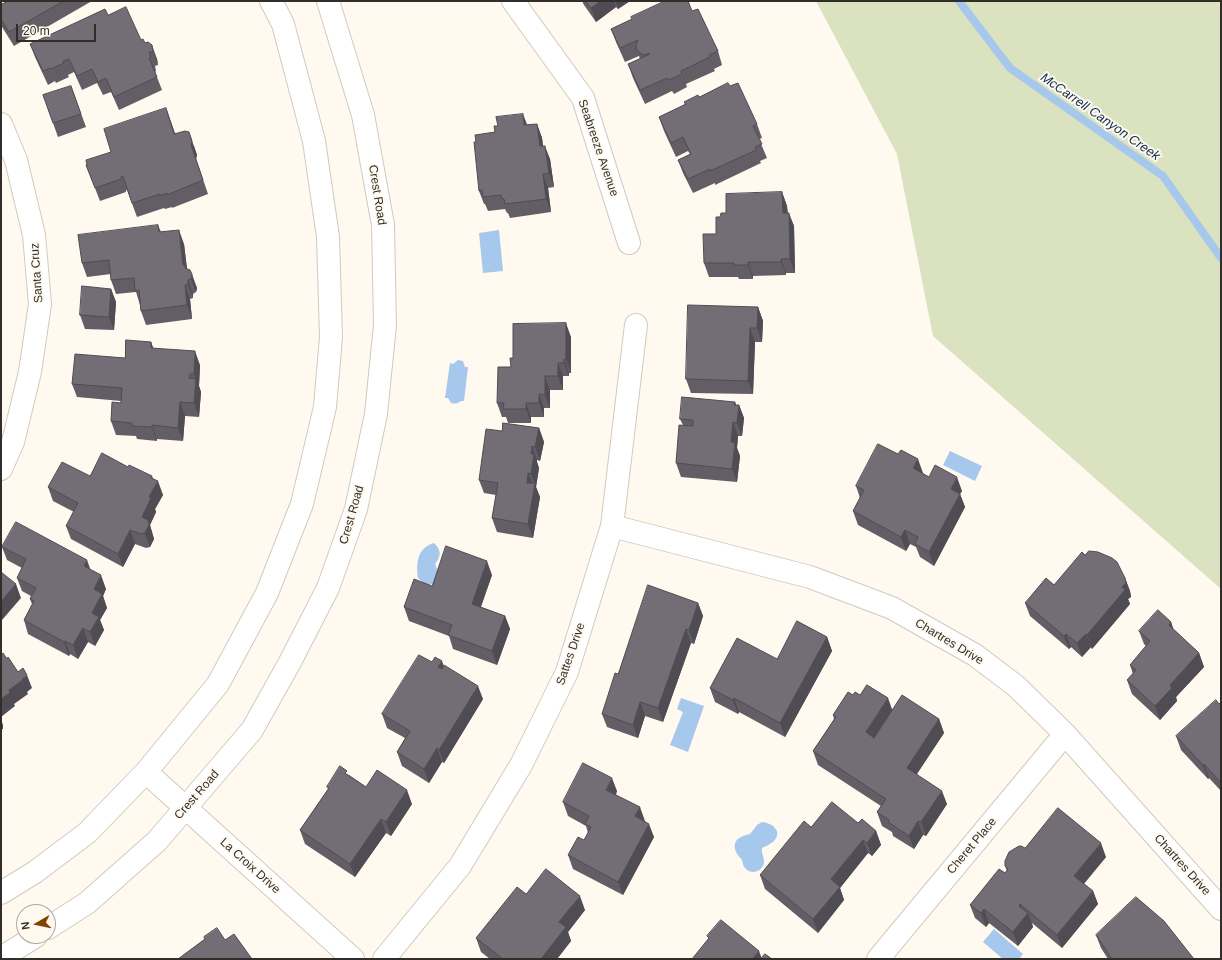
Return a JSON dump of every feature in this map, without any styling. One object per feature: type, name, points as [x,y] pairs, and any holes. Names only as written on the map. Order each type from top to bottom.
[{"type":"street","points":[[1,893],[35,872],[86,833],[146,772],[218,684],[267,593],[302,504],[325,407],[330,337],[328,237],[314,141],[283,24],[271,1]]},
{"type":"street","name":"Crest Road","points":[[56,923],[87,903],[157,841],[252,730],[290,662],[328,588],[356,509],[376,414],[386,324],[383,224],[363,115],[328,1]]},
{"type":"street","name":"Seabreeze Avenue","points":[[513,1],[583,98],[629,243]]},
{"type":"street","name":"Santa Cruz","points":[[1,124],[16,160],[34,235],[40,304],[30,372],[13,442],[1,469]]},
{"type":"street","name":"Sattes Drive","points":[[384,959],[460,866],[521,765],[568,672],[612,526],[636,325]]},
{"type":"street","name":"Chartres Drive","points":[[612,526],[810,577],[892,608],[975,655],[1016,686],[1065,734],[1221,909]]},
{"type":"street","name":"Cheret Place","points":[[878,959],[1065,734]]},
{"type":"street","name":"La Croix Drive","points":[[146,772],[352,959]]},
{"type":"street","points":[[1,958],[23,944]]},
{"type":"green space","points":[[816,1],[1221,1],[1221,589],[933,336],[897,154]]},
{"type":"water","points":[[499,230],[503,271],[483,273],[479,233]]},
{"type":"water","points":[[458,360],[463,361],[465,367],[468,367],[464,401],[454,404],[451,403],[448,398],[445,398],[450,363],[453,364]]},
{"type":"water","points":[[950,451],[982,466],[975,481],[943,465]]},
{"type":"water","points":[[434,543],[440,554],[435,564],[438,571],[434,584],[425,585],[418,578],[417,567],[419,557],[424,548]]},
{"type":"water","points":[[681,698],[704,706],[688,752],[670,745],[683,712],[677,709]]},
{"type":"water","points":[[762,822],[773,826],[777,831],[777,834],[774,841],[762,848],[764,862],[763,866],[759,870],[752,872],[744,867],[742,860],[736,852],[735,844],[738,839],[750,834],[757,825]]},
{"type":"water","points":[[994,929],[1023,954],[1019,959],[1003,959],[983,942]]},
{"type":"building","points":[[8,1],[64,1],[9,32],[1,19],[1,5]]},
{"type":"building","points":[[586,1],[601,1],[591,8]]},
{"type":"building","points":[[665,1],[688,1],[692,11],[698,9],[718,51],[709,55],[710,57],[681,71],[682,74],[669,80],[667,78],[640,90],[628,64],[650,54],[641,54],[636,49],[638,40],[620,48],[611,29],[632,19],[631,17]]},
{"type":"building","points":[[126,7],[141,40],[143,39],[145,43],[148,42],[152,45],[153,52],[149,52],[151,57],[149,58],[157,77],[114,97],[106,78],[98,82],[92,69],[77,76],[69,59],[51,69],[50,68],[43,71],[30,44],[105,9],[108,15]]},
{"type":"building","points":[[728,83],[730,86],[738,83],[757,124],[753,126],[762,144],[755,147],[756,150],[710,171],[710,169],[688,179],[678,160],[691,154],[683,137],[671,143],[659,117],[686,104],[684,102],[698,95],[699,97]]},
{"type":"building","points":[[71,86],[81,114],[53,123],[43,95]]},
{"type":"building","points":[[166,108],[174,134],[185,131],[189,132],[192,141],[191,145],[203,180],[167,195],[167,193],[160,196],[160,194],[132,203],[123,176],[121,179],[95,188],[86,165],[86,160],[111,152],[104,129]]},
{"type":"building","points":[[523,114],[524,125],[537,124],[540,146],[545,146],[549,173],[543,174],[546,199],[505,204],[501,195],[483,197],[482,190],[479,191],[474,142],[476,142],[475,135],[495,132],[494,126],[498,126],[496,117]]},
{"type":"building","points":[[782,192],[783,213],[789,213],[790,259],[781,259],[781,262],[748,262],[748,265],[734,265],[734,263],[704,263],[703,234],[716,234],[716,217],[720,217],[721,213],[726,213],[726,194]]},
{"type":"building","points":[[158,225],[159,232],[179,230],[183,265],[185,265],[185,268],[190,270],[192,274],[191,279],[188,280],[188,285],[185,285],[187,305],[141,311],[139,290],[135,291],[134,278],[111,280],[109,260],[82,263],[78,235]]},
{"type":"building","points":[[82,286],[111,289],[109,317],[80,315]]},
{"type":"building","points":[[688,305],[758,307],[757,328],[750,328],[748,381],[686,379]]},
{"type":"building","points":[[566,323],[566,359],[564,359],[564,363],[558,363],[558,376],[545,376],[545,395],[539,394],[539,403],[526,403],[526,409],[503,409],[504,403],[497,403],[498,367],[511,367],[510,358],[513,358],[513,324]]},
{"type":"building","points":[[126,340],[151,342],[151,348],[195,351],[194,374],[190,374],[189,378],[196,379],[194,403],[180,402],[178,428],[152,425],[152,427],[132,426],[132,423],[111,421],[112,402],[121,403],[122,388],[72,384],[75,354],[125,358]]},
{"type":"building","points":[[682,397],[735,402],[734,405],[739,405],[737,423],[733,422],[731,442],[735,443],[732,469],[676,463],[679,425],[693,426],[693,420],[680,419]]},
{"type":"building","points":[[503,423],[539,428],[535,447],[532,446],[531,454],[534,454],[531,474],[528,473],[527,483],[535,483],[528,524],[492,518],[498,483],[479,480],[486,429],[502,431]]},
{"type":"building","points":[[878,444],[898,454],[901,450],[918,459],[913,468],[929,477],[935,465],[957,477],[951,489],[960,494],[929,552],[915,544],[918,537],[905,530],[901,537],[853,511],[864,490],[856,486]]},
{"type":"building","points":[[102,453],[128,467],[129,465],[152,476],[151,478],[158,481],[149,497],[151,498],[142,517],[148,520],[149,525],[145,533],[141,534],[130,530],[118,554],[66,526],[78,503],[48,487],[62,462],[90,476]]},
{"type":"building","points":[[16,522],[87,560],[84,566],[101,575],[94,589],[102,594],[92,613],[99,617],[90,632],[83,628],[73,645],[65,641],[64,642],[24,620],[34,601],[30,599],[36,588],[17,578],[26,559],[2,547]]},
{"type":"building","points":[[446,546],[487,561],[472,604],[505,616],[492,651],[448,635],[452,625],[404,607],[414,579],[432,586]]},
{"type":"building","points":[[1089,551],[1098,552],[1112,558],[1117,562],[1126,583],[1122,587],[1125,590],[1087,635],[1086,634],[1077,643],[1066,634],[1064,636],[1025,603],[1046,578],[1054,585],[1082,552],[1085,555]]},
{"type":"building","points":[[1,572],[16,584],[1,601]]},
{"type":"building","points":[[648,585],[698,603],[689,630],[686,629],[658,708],[640,702],[633,725],[602,714],[615,673],[618,674]]},
{"type":"building","points":[[1158,610],[1171,622],[1169,625],[1199,653],[1170,685],[1172,688],[1155,706],[1127,680],[1136,670],[1130,665],[1150,641],[1139,631]]},
{"type":"building","points":[[797,621],[827,637],[780,723],[734,698],[733,700],[710,688],[737,638],[777,659]]},
{"type":"building","points":[[1,653],[3,653],[7,659],[8,657],[18,672],[23,668],[27,675],[22,679],[23,680],[9,690],[10,693],[1,699]]},
{"type":"building","points":[[419,655],[432,662],[435,657],[442,661],[438,667],[442,669],[444,665],[478,686],[439,750],[437,748],[424,769],[397,752],[410,731],[382,714]]},
{"type":"building","points":[[867,685],[888,698],[866,732],[874,738],[902,695],[939,719],[907,768],[942,791],[921,822],[918,821],[909,836],[888,822],[889,820],[877,812],[886,799],[813,751],[836,717],[833,715],[848,692],[853,695],[855,692],[860,695]]},
{"type":"building","points":[[1216,700],[1219,704],[1221,702],[1221,783],[1176,736]]},
{"type":"building","points":[[583,763],[612,778],[606,790],[640,807],[635,816],[649,824],[618,882],[568,855],[578,837],[584,840],[591,827],[585,824],[589,816],[563,802]]},
{"type":"building","points":[[340,766],[347,771],[345,773],[366,787],[377,770],[407,790],[386,822],[381,819],[350,864],[300,830],[329,788],[327,787]]},
{"type":"building","points":[[832,802],[858,823],[862,819],[876,831],[867,843],[863,840],[831,879],[840,887],[813,919],[760,875],[804,821],[811,827]]},
{"type":"building","points":[[1058,808],[1101,843],[1074,876],[1093,891],[1057,935],[1020,904],[1019,906],[1028,913],[1013,932],[984,909],[981,913],[970,905],[999,869],[1005,873],[1008,869],[1005,866],[1005,861],[1009,852],[1019,846],[1025,848]]},
{"type":"building","points":[[546,869],[580,896],[559,922],[566,927],[541,959],[503,959],[476,938],[517,887],[526,894]]},
{"type":"building","points":[[1136,897],[1164,921],[1194,959],[1112,959],[1096,935]]},
{"type":"building","points":[[721,920],[759,951],[752,959],[692,959],[709,938],[707,936]]},
{"type":"building","points":[[217,928],[225,940],[234,934],[252,959],[178,959],[205,939],[204,937]]},
{"type":"building","points":[[765,954],[772,959],[761,959]]},
{"type":"waterway","name":"McCarrell Canyon Creek","points":[[959,1],[1010,68],[1163,176],[1221,258]]}]
